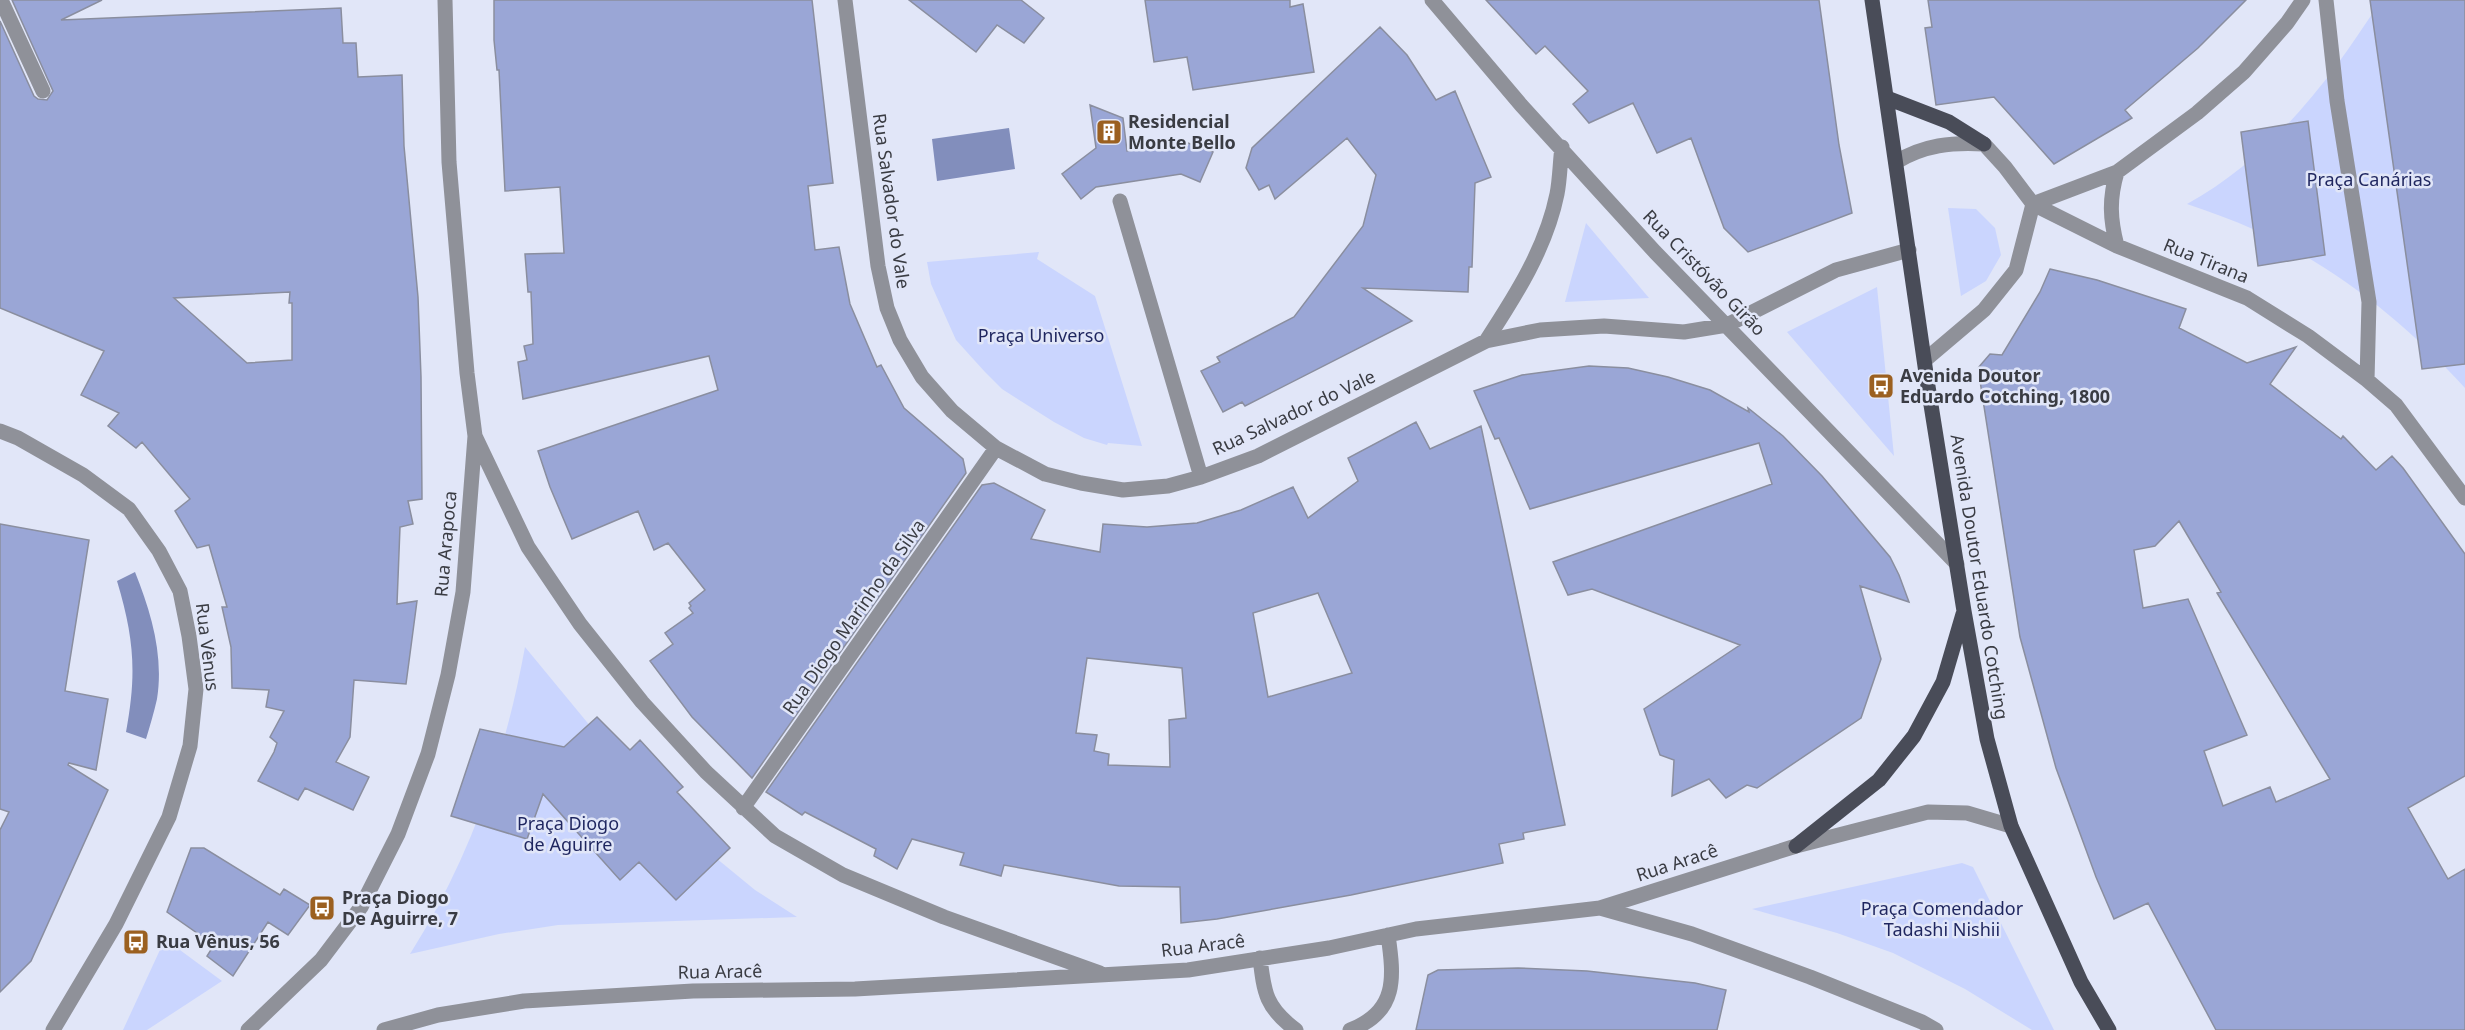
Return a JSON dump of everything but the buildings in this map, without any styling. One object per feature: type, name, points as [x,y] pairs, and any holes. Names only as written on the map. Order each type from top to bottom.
[{"type":"main road","name":"Avenida Doutor Eduardo Cotching","points":[[1872,0],[1964,611],[1987,739],[2011,826],[2081,982],[2109,1030]]},
{"type":"main road","points":[[1887,98],[1949,122],[1984,144]]},
{"type":"main road","points":[[1796,846],[1879,780],[1914,736],[1943,682],[1964,611]]},
{"type":"street","points":[[0,0],[43,91]]},
{"type":"street","name":"Rua Arapoca","points":[[248,1030],[321,960],[361,907],[398,834],[428,754],[448,675],[463,592],[475,436],[467,373],[449,162],[445,0]]},
{"type":"street","name":"Rua Salvador do Vale","points":[[845,0],[878,266],[887,308],[900,340],[922,377],[952,411],[996,448],[1045,474],[1123,490],[1168,486],[1201,477],[1258,456],[1486,341],[1540,330],[1604,326],[1684,332],[1726,325]]},
{"type":"street","name":"Rua Cristóvão Girão","points":[[1432,0],[1521,105],[1562,147],[1655,252],[1957,564]]},
{"type":"street","points":[[1925,360],[1984,310],[2016,270],[2033,204],[2117,172],[2197,112],[2244,72],[2287,23],[2303,0]]},
{"type":"street","points":[[2326,0],[2337,101],[2370,302],[2367,380]]},
{"type":"street","points":[[1896,162],[1909,154],[1954,142],[1984,144]]},
{"type":"street","name":"Rua Tirana","points":[[1984,144],[2033,204],[2117,246],[2247,298],[2308,336],[2396,405],[2465,498]]},
{"type":"street","points":[[1486,341],[1522,285],[1543,239],[1557,194],[1562,147]]},
{"type":"street","points":[[2117,172],[2110,207],[2117,246]]},
{"type":"street","points":[[1120,201],[1201,477]]},
{"type":"street","points":[[1726,325],[1836,270],[1909,250]]},
{"type":"street","name":"Rua Vênus","points":[[0,431],[18,438],[83,475],[129,509],[159,552],[180,591],[196,689],[190,746],[169,817],[116,924],[53,1030]]},
{"type":"street","points":[[475,436],[528,547],[580,624],[642,702],[706,772],[775,836],[843,875],[944,917],[1107,975]]},
{"type":"street","name":"Rua Diogo Marinho da Silva","points":[[743,808],[996,448]]},
{"type":"street","name":"Rua Aracê","points":[[384,1030],[438,1015],[524,1001],[693,991],[855,989],[1188,970],[1329,948],[1416,929],[1600,908],[1796,846],[1928,812],[1967,813],[2011,826]]},
{"type":"street","points":[[1600,908],[1692,934],[1810,977],[1922,1022],[1936,1030]]},
{"type":"street","points":[[1358,1028],[1379,1012],[1391,985],[1393,972],[1388,934]]},
{"type":"street","points":[[1260,958],[1264,992],[1272,1005],[1296,1030]]},
{"type":"green space","name":"Praça Canárias","points":[[2381,0],[2465,0],[2465,388],[2394,319],[2314,261],[2255,230],[2187,204],[2246,164],[2297,114],[2341,59]]},
{"type":"green space","points":[[1948,208],[1976,209],[1995,228],[2001,255],[1986,281],[1961,296]]},
{"type":"green space","points":[[1586,223],[1649,298],[1565,302]]},
{"type":"green space","name":"Praça Universo","points":[[1039,252],[1037,259],[1095,296],[1142,446],[1108,443],[1107,445],[1084,438],[1054,422],[1002,389],[956,340],[931,284],[927,262]]},
{"type":"green space","points":[[1877,287],[1894,456],[1787,332]]},
{"type":"green space","name":"Praça Diogo de Aguirre","points":[[525,647],[591,727],[716,858],[755,890],[797,917],[558,925],[499,934],[410,954],[450,881],[482,806],[507,728]]},
{"type":"green space","name":"Praça Comendador Tadashi Nishii","points":[[1962,863],[1973,867],[2054,1030],[2032,1030],[1965,989],[1893,953],[1837,933],[1752,909]]},
{"type":"green space","points":[[165,939],[222,981],[147,1030],[123,1030]]},
{"type":"shaded area","points":[[1009,128],[1015,169],[937,181],[932,139]]},
{"type":"shaded area","points":[[135,572],[151,618],[159,666],[157,699],[146,739],[126,732],[132,692],[132,656],[127,620],[117,581]]},
{"type":"place","name":"Residencial Monte Bello","points":[[1109,132]]},
{"type":"place","name":"Avenida Doutor Eduardo Cotching, 1800","points":[[1881,386]]},
{"type":"place","name":"Praça Diogo De Aguirre, 7","points":[[322,908]]},
{"type":"place","name":"Rua Vênus, 56","points":[[136,942]]}]
